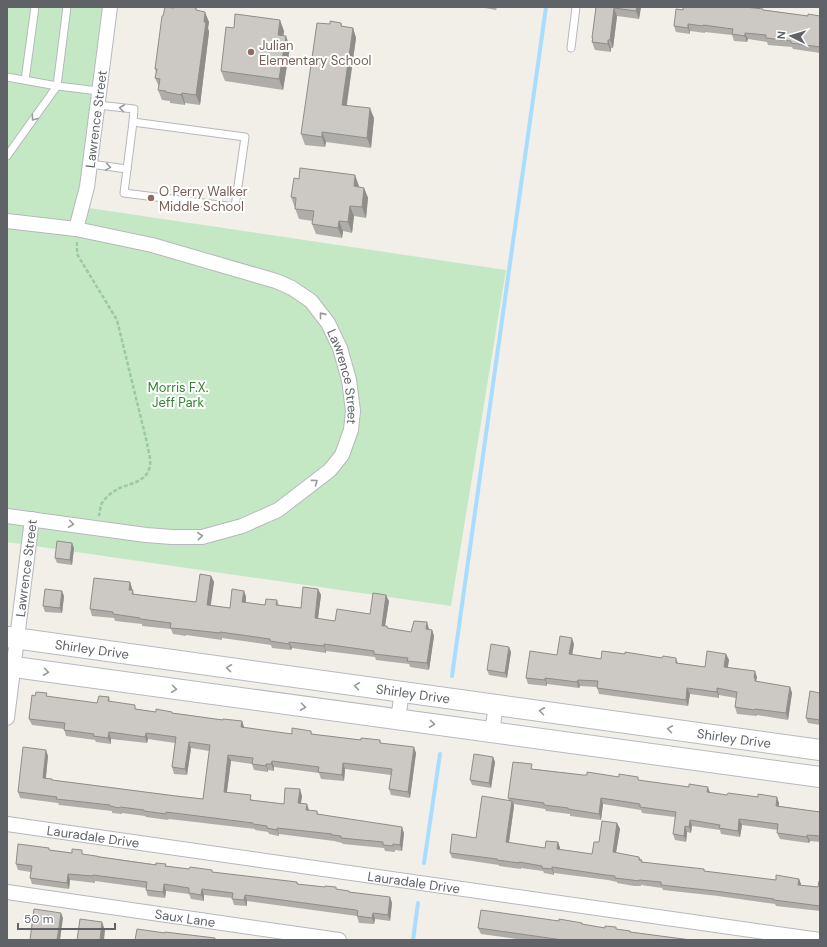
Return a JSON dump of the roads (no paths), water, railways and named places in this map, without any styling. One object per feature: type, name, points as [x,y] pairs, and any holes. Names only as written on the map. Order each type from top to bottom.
[{"type":"street","name":"Lawrence Street","points":[[76,229],[87,187],[98,105],[107,7]]},
{"type":"street","name":"Lawrence Street","points":[[7,221],[76,229],[152,245],[276,281],[292,288],[311,301],[328,323],[340,348],[349,380],[353,411],[352,430],[342,455],[330,470],[278,510],[242,526],[202,537],[172,537],[32,519],[12,638],[7,718]]},
{"type":"street","points":[[7,516],[32,519]]},
{"type":"street","name":"Shirley Drive","points":[[12,638],[820,750]]},
{"type":"street","name":"Shirley Drive","points":[[10,667],[820,777]]},
{"type":"street","points":[[398,719],[402,692]]},
{"type":"street","points":[[492,732],[496,705]]},
{"type":"street","name":"Lauradale Drive","points":[[7,824],[820,940]]},
{"type":"street","name":"Saux Lane","points":[[7,892],[339,940]]},
{"type":"lane","points":[[25,80],[35,7]]},
{"type":"lane","points":[[7,156],[57,86],[67,7]]},
{"type":"lane","points":[[571,48],[576,7]]},
{"type":"lane","points":[[7,77],[57,86],[99,91]]},
{"type":"lane","points":[[98,105],[134,109],[124,193],[235,207],[244,137],[133,122]]},
{"type":"lane","points":[[90,164],[127,169]]},
{"type":"waterway","points":[[452,676],[546,7]]},
{"type":"waterway","points":[[424,863],[440,754]]},
{"type":"waterway","points":[[413,940],[418,903]]},
{"type":"place","name":"Julian Elementary School","points":[[251,52]]},
{"type":"place","name":"O Perry Walker Middle School","points":[[151,198]]},
{"type":"park label","name":"Morris F.X. Jeff Park","points":[[178,394]]}]
